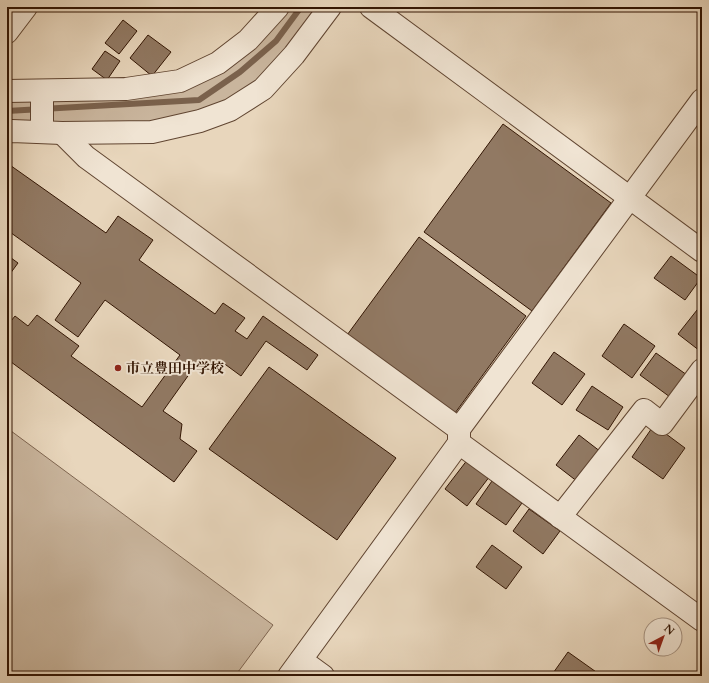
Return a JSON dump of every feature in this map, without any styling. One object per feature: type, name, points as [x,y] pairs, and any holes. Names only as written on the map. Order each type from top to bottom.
[{"type":"street","points":[[7,32],[26,7]]},
{"type":"street","points":[[7,91],[126,89],[180,81],[218,63],[248,40],[278,7]]},
{"type":"street","points":[[7,132],[152,132],[200,121],[230,110],[263,89],[294,55],[330,7]]},
{"type":"street","points":[[371,7],[702,251]]},
{"type":"street","points":[[42,91],[52,132],[459,436],[560,517],[702,620]]},
{"type":"street","points":[[323,676],[295,668],[459,436],[702,100]]},
{"type":"street","points":[[560,517],[644,410],[662,424],[702,370]]},
{"type":"shaded area","points":[[277,7],[330,7],[263,89],[170,128],[7,135],[7,91],[145,86],[218,63]]},
{"type":"shaded area","points":[[7,428],[273,625],[235,676],[7,676]]},
{"type":"building","points":[[123,20],[137,31],[119,54],[105,43]]},
{"type":"building","points":[[148,35],[171,52],[152,76],[130,58]]},
{"type":"building","points":[[105,51],[120,61],[107,80],[92,69]]},
{"type":"building","points":[[503,124],[611,203],[532,311],[424,232]]},
{"type":"building","points":[[7,163],[106,233],[118,216],[153,240],[139,260],[215,314],[223,303],[245,318],[235,331],[247,339],[263,316],[318,355],[307,370],[266,341],[241,376],[222,362],[216,370],[200,359],[163,411],[182,424],[180,439],[197,451],[174,482],[7,359],[7,326],[15,316],[28,326],[37,315],[79,346],[71,356],[142,407],[180,355],[105,300],[78,337],[55,320],[81,283],[7,230]]},
{"type":"building","points":[[419,237],[526,316],[447,424],[339,346]]},
{"type":"building","points":[[7,255],[18,263],[7,278]]},
{"type":"building","points":[[671,256],[701,278],[685,300],[654,278]]},
{"type":"building","points":[[701,305],[702,349],[700,351],[678,334]]},
{"type":"building","points":[[624,324],[655,346],[632,378],[602,356]]},
{"type":"building","points":[[554,352],[585,374],[562,405],[532,383]]},
{"type":"building","points":[[656,353],[687,375],[670,397],[640,375]]},
{"type":"building","points":[[269,367],[396,458],[337,540],[209,449]]},
{"type":"building","points":[[592,386],[623,407],[608,430],[576,410]]},
{"type":"building","points":[[654,425],[685,448],[663,479],[632,457]]},
{"type":"building","points":[[579,435],[601,452],[578,482],[556,465]]},
{"type":"building","points":[[468,459],[490,476],[467,506],[445,489]]},
{"type":"building","points":[[492,481],[522,503],[506,525],[476,504]]},
{"type":"building","points":[[529,509],[560,531],[543,554],[513,531]]},
{"type":"building","points":[[492,545],[522,567],[506,589],[476,567]]},
{"type":"building","points":[[568,652],[599,674],[597,676],[551,676]]},
{"type":"waterway","points":[[7,111],[199,100],[240,72],[276,41],[301,7]]},
{"type":"place","name":"市立豊田中学校","points":[[118,368]]}]
